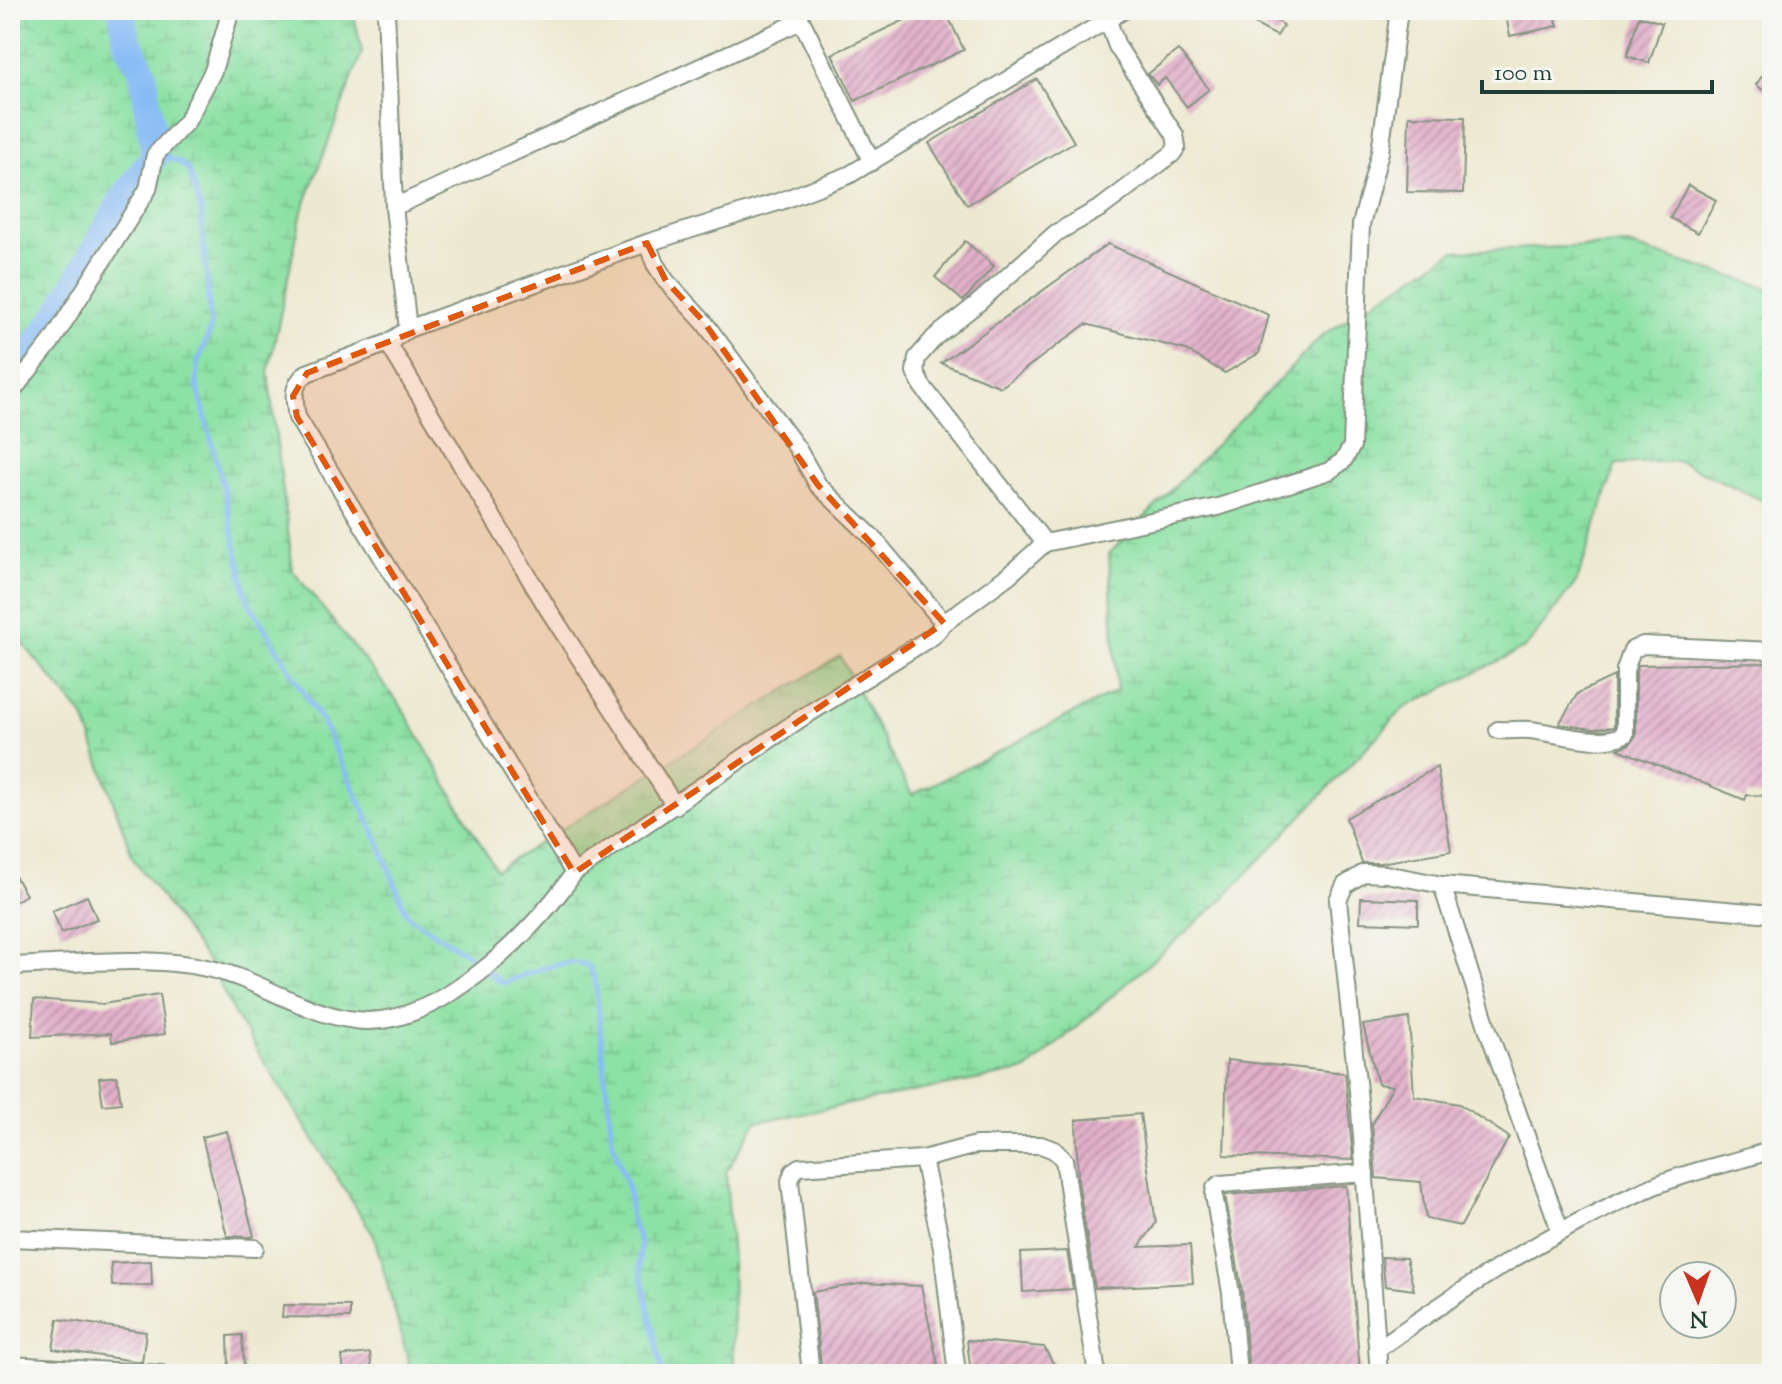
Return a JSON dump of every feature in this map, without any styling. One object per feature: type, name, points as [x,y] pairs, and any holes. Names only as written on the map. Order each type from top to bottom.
[{"type":"street","points":[[10,394],[52,341],[148,189],[155,155],[187,121],[213,71],[231,10]]},
{"type":"street","points":[[386,10],[394,207],[408,329]]},
{"type":"street","points":[[574,873],[297,417],[293,396],[298,381],[307,373],[388,343],[408,329],[849,175],[1124,10]]},
{"type":"street","points":[[10,966],[177,963],[213,969],[329,1014],[357,1021],[408,1015],[479,975],[554,902],[574,873],[800,719],[933,636],[944,623],[1009,575],[1045,543],[1218,507],[1329,471],[1343,461],[1352,446],[1361,225],[1380,152],[1399,10]]},
{"type":"street","points":[[394,207],[798,16],[872,162]]},
{"type":"street","points":[[1045,543],[922,386],[915,372],[917,358],[935,337],[1056,233],[1102,207],[1177,147],[1175,135],[1117,46],[1108,21]]},
{"type":"street","points":[[647,243],[666,281],[704,322],[797,448],[818,485],[873,538],[944,623]]},
{"type":"street","points":[[388,343],[548,609],[675,806]]},
{"type":"street","points":[[1498,730],[1529,730],[1596,741],[1617,739],[1625,734],[1625,670],[1632,650],[1643,645],[1772,651]]},
{"type":"street","points":[[1379,1374],[1365,1173],[1338,900],[1345,885],[1364,873],[1386,874],[1442,885],[1772,914]]},
{"type":"street","points":[[1442,885],[1488,1030],[1560,1230]]},
{"type":"street","points":[[811,1374],[790,1181],[793,1172],[799,1167],[923,1159],[976,1145],[1041,1145],[1054,1150],[1064,1160],[1097,1374]]},
{"type":"street","points":[[1379,1348],[1477,1279],[1560,1230],[1657,1185],[1772,1150]]},
{"type":"street","points":[[923,1159],[942,1248],[957,1374]]},
{"type":"street","points":[[1238,1374],[1231,1293],[1215,1188],[1220,1184],[1365,1173]]},
{"type":"street","points":[[10,1238],[255,1248]]},
{"type":"street","points":[[10,1365],[162,1374]]},
{"type":"highlighted area","points":[[647,243],[666,281],[704,322],[818,485],[944,623],[574,873],[297,417],[293,396],[307,373]]},
{"type":"green space","points":[[10,10],[353,10],[362,52],[302,211],[268,373],[293,571],[401,706],[496,870],[840,656],[912,795],[1117,691],[1109,554],[1323,335],[1454,251],[1627,245],[1772,289],[1772,505],[1679,461],[1616,464],[1577,581],[1526,647],[1404,708],[1219,903],[1027,1070],[756,1122],[726,1172],[732,1261],[734,1374],[412,1374],[374,1236],[233,1012],[213,969],[133,858],[84,717],[25,646],[10,635]]},
{"type":"building","points":[[926,10],[945,10],[964,50],[855,101],[832,54]]},
{"type":"building","points":[[1554,10],[1558,26],[1510,36],[1505,11]]},
{"type":"building","points":[[1263,13],[1284,25],[1277,36],[1256,25]]},
{"type":"building","points":[[1639,16],[1662,23],[1649,63],[1627,56]]},
{"type":"building","points":[[1178,50],[1209,89],[1187,107],[1165,78],[1157,85],[1148,74]]},
{"type":"building","points":[[1772,62],[1772,96],[1756,85]]},
{"type":"building","points":[[1037,79],[1074,142],[967,205],[929,143]]},
{"type":"building","points":[[1409,116],[1465,117],[1463,193],[1407,192]]},
{"type":"building","points":[[1688,185],[1716,200],[1698,233],[1670,218]]},
{"type":"building","points":[[965,241],[994,266],[963,301],[935,277]]},
{"type":"building","points":[[1108,244],[1269,315],[1259,353],[1225,373],[1186,350],[1086,324],[1001,387],[941,363]]},
{"type":"building","points":[[1772,663],[1772,796],[1747,795],[1745,800],[1618,749],[1630,744],[1636,735],[1638,665]]},
{"type":"building","points":[[1614,676],[1614,727],[1593,729],[1559,724],[1578,693]]},
{"type":"building","points":[[1437,767],[1451,851],[1380,863],[1362,863],[1346,818]]},
{"type":"building","points":[[10,868],[26,895],[10,905]]},
{"type":"building","points":[[87,896],[97,919],[62,933],[52,911]]},
{"type":"building","points":[[1361,898],[1418,900],[1418,924],[1360,922]]},
{"type":"building","points":[[159,995],[165,1034],[112,1042],[111,1033],[32,1037],[34,999],[103,1004]]},
{"type":"building","points":[[1409,1018],[1414,1096],[1459,1104],[1509,1137],[1461,1226],[1426,1219],[1421,1182],[1376,1178],[1372,1123],[1393,1086],[1378,1084],[1363,1025]]},
{"type":"building","points":[[1227,1060],[1345,1073],[1353,1160],[1224,1155]]},
{"type":"building","points":[[117,1076],[121,1103],[103,1105],[99,1078]]},
{"type":"building","points":[[1140,1114],[1156,1223],[1139,1247],[1190,1245],[1193,1283],[1095,1288],[1078,1181],[1076,1120]]},
{"type":"building","points":[[227,1131],[254,1236],[250,1237],[227,1236],[202,1137]]},
{"type":"building","points":[[1346,1186],[1360,1374],[1249,1374],[1242,1291],[1225,1195]]},
{"type":"building","points":[[1067,1251],[1073,1289],[1023,1292],[1021,1253]]},
{"type":"building","points":[[1382,1257],[1406,1258],[1414,1290],[1385,1286]]},
{"type":"building","points":[[151,1261],[152,1285],[112,1286],[111,1263]]},
{"type":"building","points":[[865,1283],[921,1286],[940,1374],[822,1374],[813,1292]]},
{"type":"building","points":[[283,1305],[350,1306],[350,1318],[282,1317]]},
{"type":"building","points":[[58,1319],[146,1332],[142,1362],[53,1349]]},
{"type":"building","points":[[242,1335],[244,1367],[229,1368],[228,1336]]},
{"type":"building","points":[[967,1340],[1044,1347],[1059,1374],[971,1374]]},
{"type":"building","points":[[370,1353],[372,1374],[344,1374],[342,1356]]},
{"type":"waterway","points":[[10,379],[58,315],[122,201],[155,155],[143,72],[127,41],[122,10]]},
{"type":"waterway","points":[[157,155],[179,162],[189,170],[201,211],[211,328],[198,362],[197,384],[247,599],[325,727],[380,845],[407,915],[474,959],[499,981],[505,983],[547,967],[571,963],[589,967],[595,979],[612,1139],[629,1193],[631,1219],[641,1245],[639,1264],[663,1374]]}]
